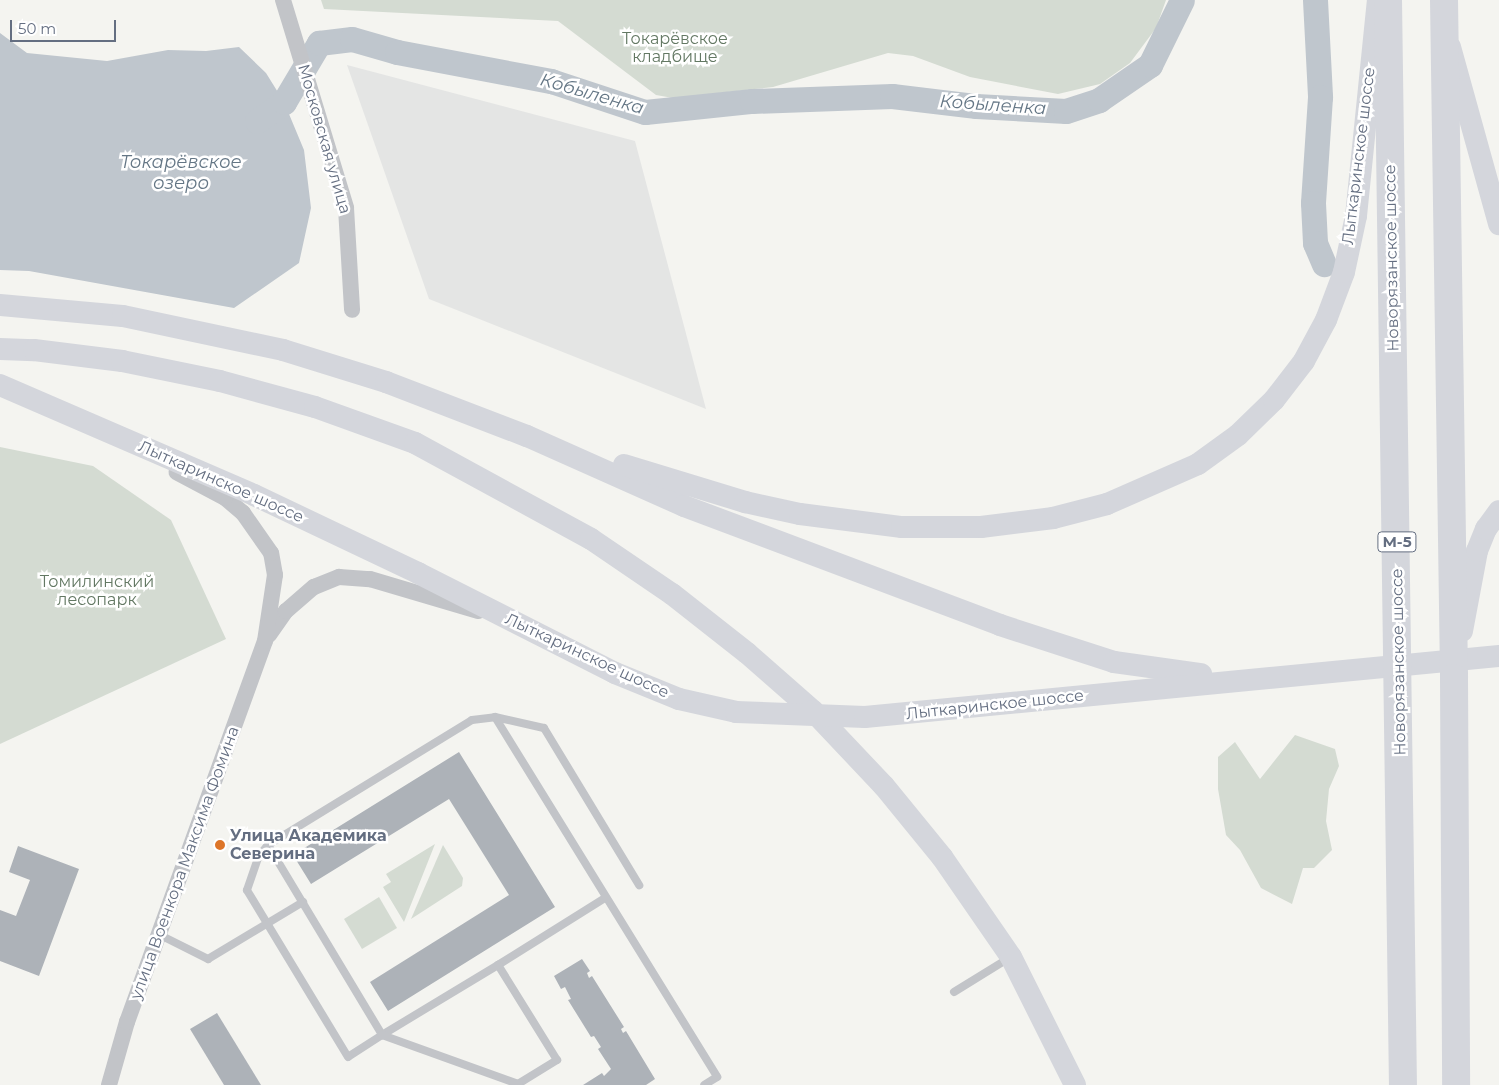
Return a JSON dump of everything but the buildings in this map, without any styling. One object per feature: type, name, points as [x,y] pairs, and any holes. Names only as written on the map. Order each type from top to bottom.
[{"type":"highway","name":"Новорязанское шоссе","points":[[1388,0],[1403,1085]]},
{"type":"highway","points":[[1444,0],[1454,678],[1456,1085]]},
{"type":"main road","name":"Лыткаринское шоссе","points":[[527,436],[745,502],[800,514],[902,527],[981,527],[1052,518],[1107,504],[1198,464],[1238,435],[1274,400],[1304,361],[1326,320],[1344,272],[1356,216],[1378,0]]},
{"type":"main road","points":[[1445,30],[1499,224]]},
{"type":"main road","name":"Лыткаринское шоссе","points":[[0,305],[123,316],[283,350],[386,382],[527,436],[684,506],[1072,650],[1158,669],[1250,679]]},
{"type":"main road","points":[[0,349],[34,350],[122,361],[220,381],[315,407],[415,443],[591,539],[679,600],[813,711],[884,786],[930,842],[1011,957],[1075,1085]]},
{"type":"main road","name":"Лыткаринское шоссе","points":[[0,385],[84,424],[254,495],[511,620],[615,673],[679,699],[736,712],[865,718],[1499,656]]},
{"type":"main road","points":[[1454,678],[1477,551],[1486,529],[1499,511]]},
{"type":"street","name":"Московская улица","points":[[283,0],[346,208],[352,310]]},
{"type":"street","name":"улица Военкора Максима Фомина","points":[[84,424],[225,498],[259,532],[271,553],[275,575],[265,641],[127,1022],[109,1085]]},
{"type":"street","name":"улица Военкора Максима Фомина","points":[[265,641],[286,611],[314,587],[339,577],[370,579],[511,620]]},
{"type":"lane","points":[[495,717],[717,1077],[704,1085]]},
{"type":"lane","points":[[605,898],[348,1057],[247,890],[259,856],[268,845],[472,720],[495,717],[544,728],[639,884]]},
{"type":"lane","points":[[268,845],[382,1035],[518,1085],[557,1060],[498,965]]},
{"type":"lane","points":[[160,935],[208,959],[303,902]]},
{"type":"lane","points":[[954,992],[1011,957]]},
{"type":"shaded area","points":[[347,65],[635,141],[706,409],[429,299]]},
{"type":"green space","name":"Токарёвское кладбище","points":[[321,0],[1166,0],[1156,28],[1130,63],[1100,84],[1058,94],[970,77],[913,56],[888,53],[773,87],[673,98],[656,95],[558,21],[324,9]]},
{"type":"green space","name":"Томилинский лесопарк","points":[[0,447],[93,466],[171,520],[226,639],[0,744]]},
{"type":"green space","points":[[1295,735],[1335,749],[1339,766],[1329,789],[1326,821],[1332,850],[1314,868],[1303,868],[1292,904],[1261,888],[1240,850],[1226,835],[1218,789],[1218,757],[1235,742],[1260,779]]},
{"type":"green space","points":[[435,844],[404,922],[383,887],[391,882],[386,874]]},
{"type":"green space","points":[[443,845],[463,878],[462,886],[411,919]]},
{"type":"green space","points":[[379,897],[397,928],[362,949],[344,919]]},
{"type":"water","name":"Токарёвское озеро","points":[[0,33],[27,53],[107,61],[168,50],[206,51],[239,47],[266,73],[284,102],[304,150],[311,208],[299,263],[234,308],[29,271],[0,270]]},
{"type":"waterway","name":"Кобыленка","points":[[257,121],[284,102],[319,43],[352,39],[397,52],[551,81],[645,112],[752,101],[892,96],[976,106],[1066,111],[1099,100],[1150,65],[1182,0]]},
{"type":"waterway","name":"Кобыленка","points":[[1315,0],[1320,97],[1313,203],[1315,243],[1324,264]]},
{"type":"place","name":"Улица Академика Северина","points":[[220,845]]}]
